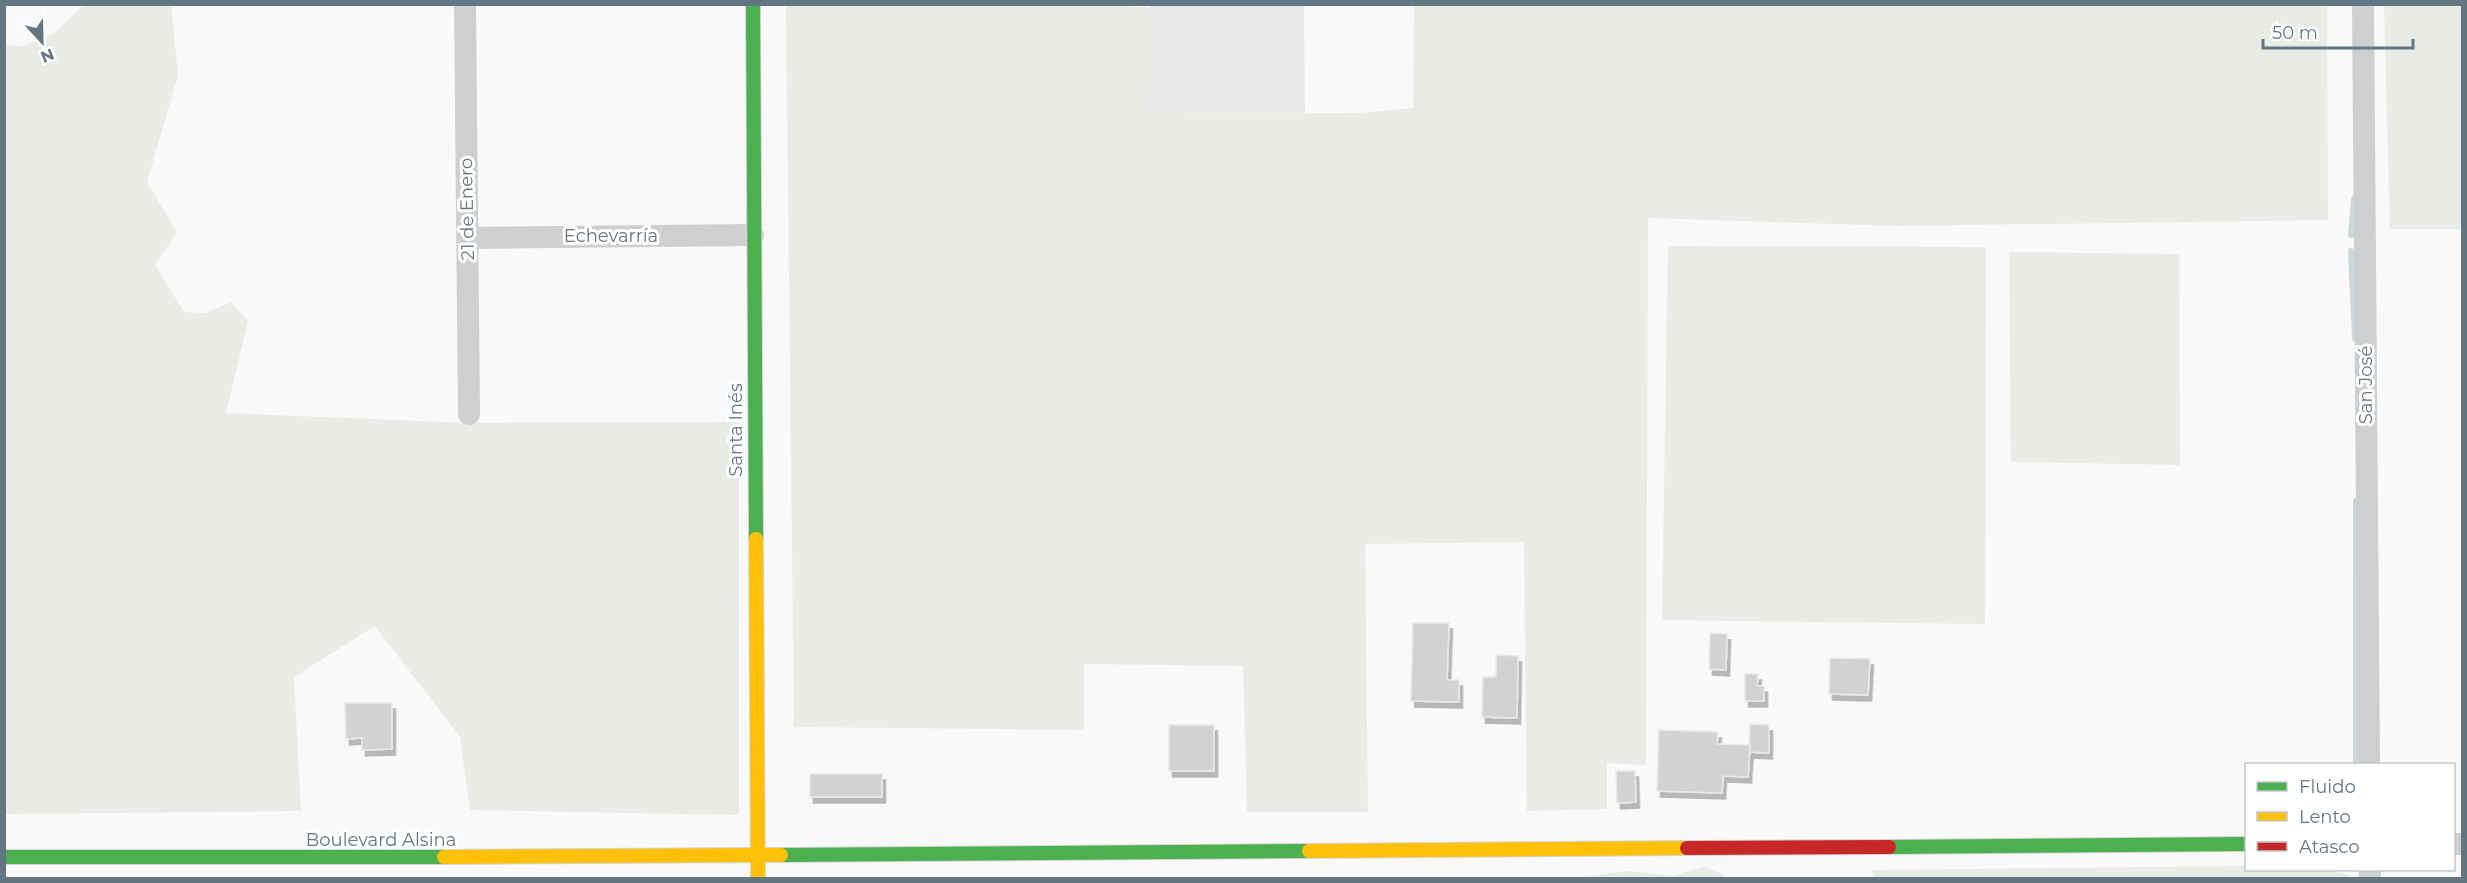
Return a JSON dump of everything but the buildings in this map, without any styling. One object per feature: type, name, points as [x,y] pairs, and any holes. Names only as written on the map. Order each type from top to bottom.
[{"type":"street","name":"21 de Enero","points":[[465,4],[469,414]]},
{"type":"street","name":"Santa Inés","points":[[753,4],[759,879]]},
{"type":"street","name":"San José","points":[[2363,4],[2369,763]]},
{"type":"street","name":"Echevarría","points":[[468,238],[753,235]]},
{"type":"street","name":"Boulevard Alsina","points":[[4,857],[758,855],[2245,844]]},
{"type":"shaded area","points":[[1113,4],[1150,8],[1149,114],[1360,113],[1413,108],[1414,5],[2327,5],[2328,220],[1899,226],[1648,218],[1646,765],[1607,763],[1607,809],[1527,811],[1524,542],[1365,544],[1368,812],[1247,812],[1243,666],[1084,664],[1084,730],[794,727],[786,5]]},
{"type":"shaded area","points":[[84,5],[171,5],[178,75],[147,182],[177,232],[155,265],[184,312],[206,313],[231,302],[248,321],[226,413],[470,423],[739,422],[739,815],[470,810],[460,737],[375,626],[294,677],[301,811],[5,814],[5,45],[23,46],[53,34]]},
{"type":"shaded area","points":[[1150,5],[1304,5],[1305,113],[1149,114]]},
{"type":"shaded area","points":[[2384,5],[2462,5],[2462,229],[2390,229]]},
{"type":"shaded area","points":[[1668,246],[1986,247],[1985,624],[1662,620]]},
{"type":"shaded area","points":[[2009,252],[2179,254],[2180,465],[2011,462]]},
{"type":"shaded area","points":[[1705,866],[1724,875],[1722,878],[1574,878],[1628,871],[1673,876]]},
{"type":"shaded area","points":[[2245,866],[2245,871],[2329,871],[2349,875],[2349,878],[1876,878],[1871,870]]},
{"type":"waterway","points":[[2351,235],[2354,199]]},
{"type":"waterway","points":[[2351,251],[2355,338]]},
{"type":"waterway","points":[[2356,501],[2356,763]]},
{"type":"traffic: fast","points":[[753,4],[756,539]]},
{"type":"traffic: fast","points":[[1889,847],[2245,844]]},
{"type":"traffic: fast","points":[[781,855],[1309,851]]},
{"type":"traffic: fast","points":[[4,857],[444,857]]},
{"type":"traffic: slow","points":[[756,539],[758,878]]},
{"type":"traffic: slow","points":[[1309,851],[1687,848]]},
{"type":"traffic: slow","points":[[444,857],[781,855]]},
{"type":"traffic: jam","points":[[1687,848],[1889,847]]}]
